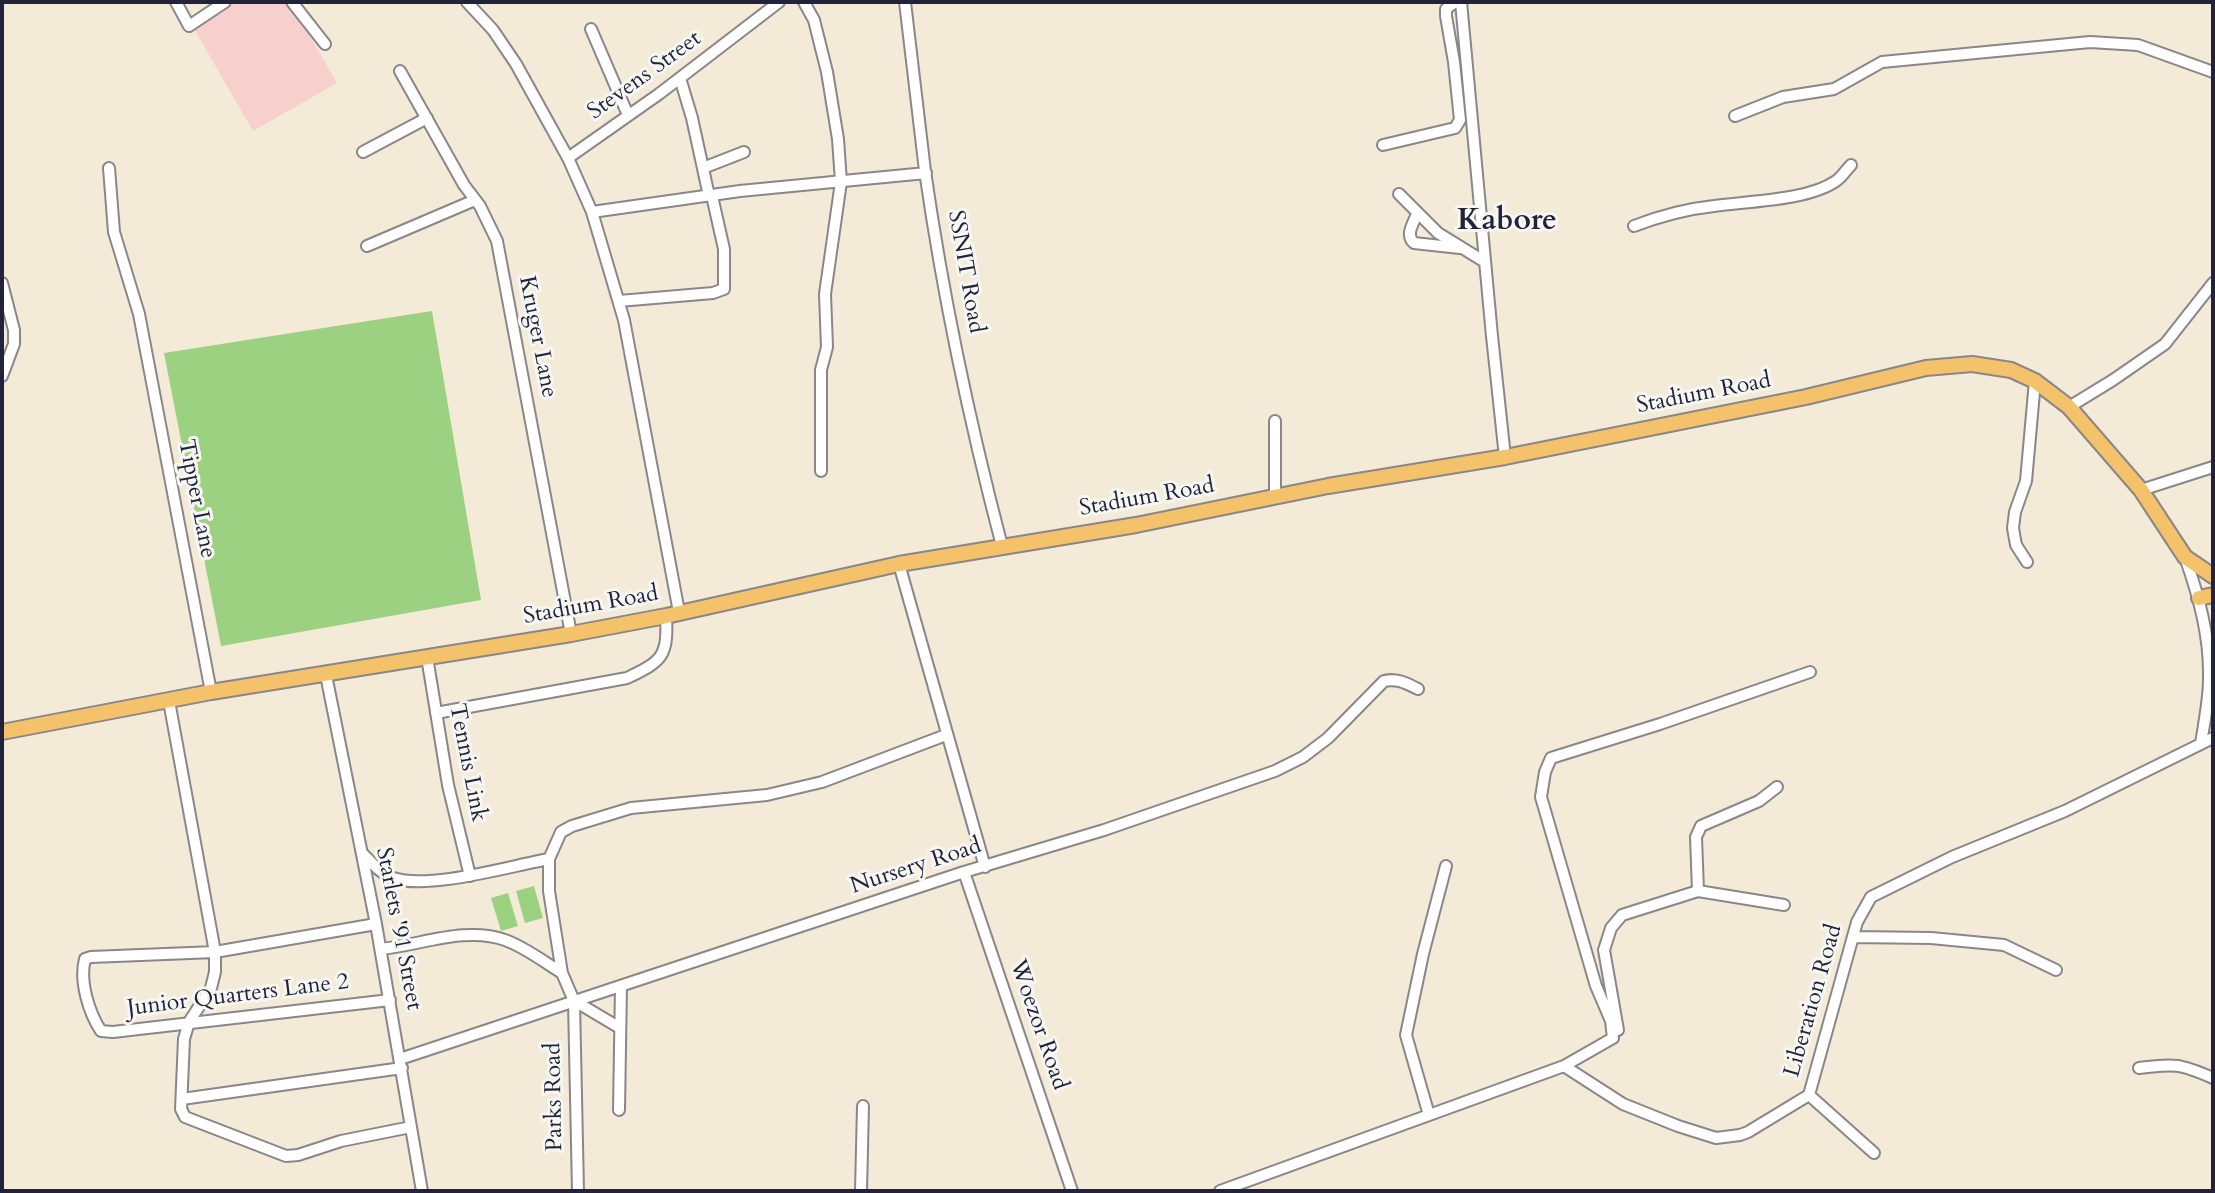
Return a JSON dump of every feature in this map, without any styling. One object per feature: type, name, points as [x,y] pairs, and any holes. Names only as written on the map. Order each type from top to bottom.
[{"type":"main road","name":"Stadium Road","points":[[2,732],[211,692],[571,634],[899,564],[1136,525],[1275,497],[1505,457],[1806,397],[1926,368],[1972,364],[2011,370],[2035,381],[2069,407],[2141,490],[2185,557],[2213,576]]},
{"type":"street","points":[[176,2],[189,26],[225,2]]},
{"type":"street","points":[[292,2],[325,44]]},
{"type":"street","points":[[436,713],[627,678],[652,666],[667,644],[673,614],[624,320],[592,212],[568,158],[506,47],[467,2]]},
{"type":"street","name":"Stevens Street","points":[[568,158],[680,78],[779,2]]},
{"type":"street","points":[[804,2],[814,20],[827,72],[838,139],[841,182],[825,295],[827,347],[821,370],[821,471]]},
{"type":"street","name":"SSNIT Road","points":[[905,2],[926,173],[977,450],[1002,546]]},
{"type":"street","points":[[1383,145],[1455,128],[1460,120],[1446,9],[1450,4],[1461,2],[1505,457]]},
{"type":"street","points":[[591,29],[628,115]]},
{"type":"street","points":[[1735,116],[1783,97],[1834,89],[1882,62],[2090,42],[2138,45],[2213,72]]},
{"type":"street","name":"Kruger Lane","points":[[400,71],[492,229],[571,634]]},
{"type":"street","points":[[618,301],[713,293],[724,289],[724,249],[680,78]]},
{"type":"street","points":[[363,152],[427,118]]},
{"type":"street","points":[[703,168],[744,152]]},
{"type":"street","points":[[1634,226],[1668,213],[1811,192],[1836,181],[1851,165]]},
{"type":"street","name":"Tipper Lane","points":[[109,168],[114,232],[139,314],[211,692]]},
{"type":"street","points":[[592,212],[775,187],[926,173]]},
{"type":"street","points":[[1399,194],[1438,233],[1485,262]]},
{"type":"street","points":[[367,246],[475,200]]},
{"type":"street","points":[[1417,214],[1409,233],[1414,243],[1462,248]]},
{"type":"street","points":[[2069,407],[2165,344],[2213,283]]},
{"type":"street","points":[[2,287],[14,330],[14,344],[2,376]]},
{"type":"street","points":[[2026,562],[2016,545],[2013,528],[2015,512],[2026,481],[2035,381]]},
{"type":"street","points":[[1275,421],[1275,497]]},
{"type":"street","points":[[2141,490],[2213,467]]},
{"type":"street","points":[[2185,557],[2206,596],[2204,621],[2209,680],[2201,744]]},
{"type":"street","points":[[899,564],[985,867]]},
{"type":"street","name":"Tennis Link","points":[[427,657],[457,827],[470,876]]},
{"type":"street","points":[[1613,1038],[1611,1021],[1596,986],[1541,797],[1545,772],[1552,758],[1810,672]]},
{"type":"street","name":"Starlets '91 Street","points":[[326,675],[381,949],[422,1191]]},
{"type":"street","name":"Nursery Road","points":[[182,1099],[401,1063],[576,1001],[964,872],[1104,830],[1275,771],[1303,757],[1328,738],[1384,681],[1392,679],[1418,689]]},
{"type":"street","points":[[169,701],[215,952],[215,972],[211,988],[189,1022],[184,1039],[181,1109],[185,1117],[286,1156],[298,1155],[341,1141],[411,1127]]},
{"type":"street","points":[[620,1028],[576,1001],[562,973],[549,891],[549,859],[561,832],[572,826],[631,808],[766,795],[822,782],[946,735]]},
{"type":"street","name":"Liberation Road","points":[[1564,1066],[1623,1104],[1716,1138],[1748,1132],[1809,1095],[1853,937],[1863,908],[1871,897],[1952,857],[2065,811],[2213,738]]},
{"type":"street","points":[[1698,891],[1696,837],[1701,826],[1759,801],[1777,787]]},
{"type":"street","points":[[363,854],[384,873],[409,881],[470,876],[549,859]]},
{"type":"street","points":[[1429,1115],[1406,1035],[1423,954],[1446,866]]},
{"type":"street","name":"Woezor Road","points":[[964,872],[1072,1191]]},
{"type":"street","points":[[1220,1191],[1564,1066],[1613,1038],[1618,1031],[1618,1021],[1605,950],[1611,928],[1622,915],[1698,891],[1784,905]]},
{"type":"street","points":[[215,952],[376,924]]},
{"type":"street","points":[[381,949],[468,934],[489,935],[508,941],[562,973]]},
{"type":"street","points":[[1853,937],[1931,938],[2004,945],[2056,970]]},
{"type":"street","name":"Junior Quarters Lane 2","points":[[215,952],[85,959],[83,982],[97,1024],[102,1031],[128,1031],[390,1000]]},
{"type":"street","points":[[618,1110],[621,986]]},
{"type":"street","name":"Parks Road","points":[[576,1001],[578,1191]]},
{"type":"street","points":[[2139,1068],[2169,1063],[2191,1068],[2213,1078]]},
{"type":"street","points":[[1809,1095],[1874,1153]]},
{"type":"street","points":[[861,1191],[863,1106]]},
{"type":"shaded area","points":[[237,2],[290,2],[337,83],[253,131],[193,27]]},
{"type":"green space","points":[[432,311],[481,600],[221,646],[164,353]]},
{"type":"green space","points":[[534,886],[543,918],[525,923],[516,891]]},
{"type":"green space","points":[[508,893],[518,926],[501,931],[491,898]]},
{"type":"district","name":"Kabore","points":[[1507,222]]}]
